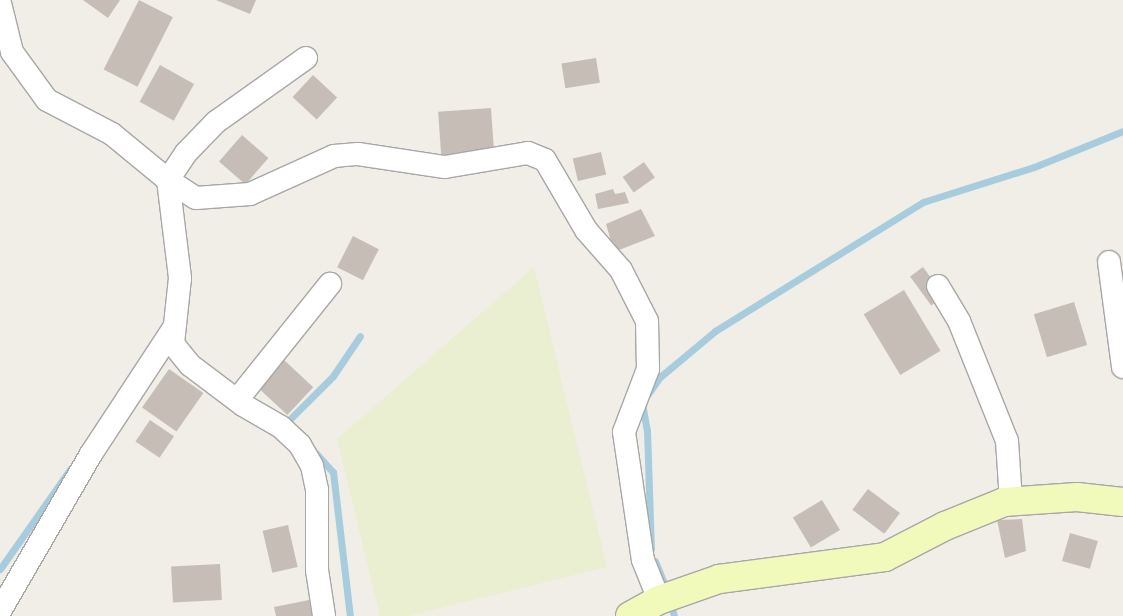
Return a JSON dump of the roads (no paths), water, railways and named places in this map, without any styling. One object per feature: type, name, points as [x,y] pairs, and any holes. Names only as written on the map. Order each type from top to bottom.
[{"type":"main road","points":[[630,616],[659,600],[719,579],[885,557],[945,526],[1011,502],[1077,497],[1123,502]]},
{"type":"street","points":[[0,3],[12,52],[47,100],[112,134],[172,173],[196,198],[250,194],[334,156],[358,154],[445,167],[528,153],[545,160],[586,230],[621,270],[647,322],[648,369],[624,432],[643,560],[659,600]]},
{"type":"street","points":[[306,58],[216,122],[172,173],[180,278],[173,329],[173,344],[190,365],[240,396],[287,433],[300,445],[312,466],[317,490],[317,570],[324,616]]},
{"type":"street","points":[[1108,262],[1123,367]]},
{"type":"street","points":[[240,396],[330,284]]},
{"type":"street","points":[[938,286],[959,321],[1007,441],[1011,502]]},
{"type":"street","points":[[0,612],[91,454],[173,329]]},
{"type":"waterway","points":[[648,394],[660,377],[715,331],[923,202],[1034,167],[1123,131]]},
{"type":"waterway","points":[[285,424],[333,376],[360,336]]},
{"type":"waterway","points":[[642,403],[647,430],[651,549]]},
{"type":"waterway","points":[[313,450],[333,472],[350,616]]},
{"type":"waterway","points":[[0,569],[71,468]]},
{"type":"waterway","points":[[655,561],[667,591]]},
{"type":"waterway","points":[[670,601],[674,616]]}]
